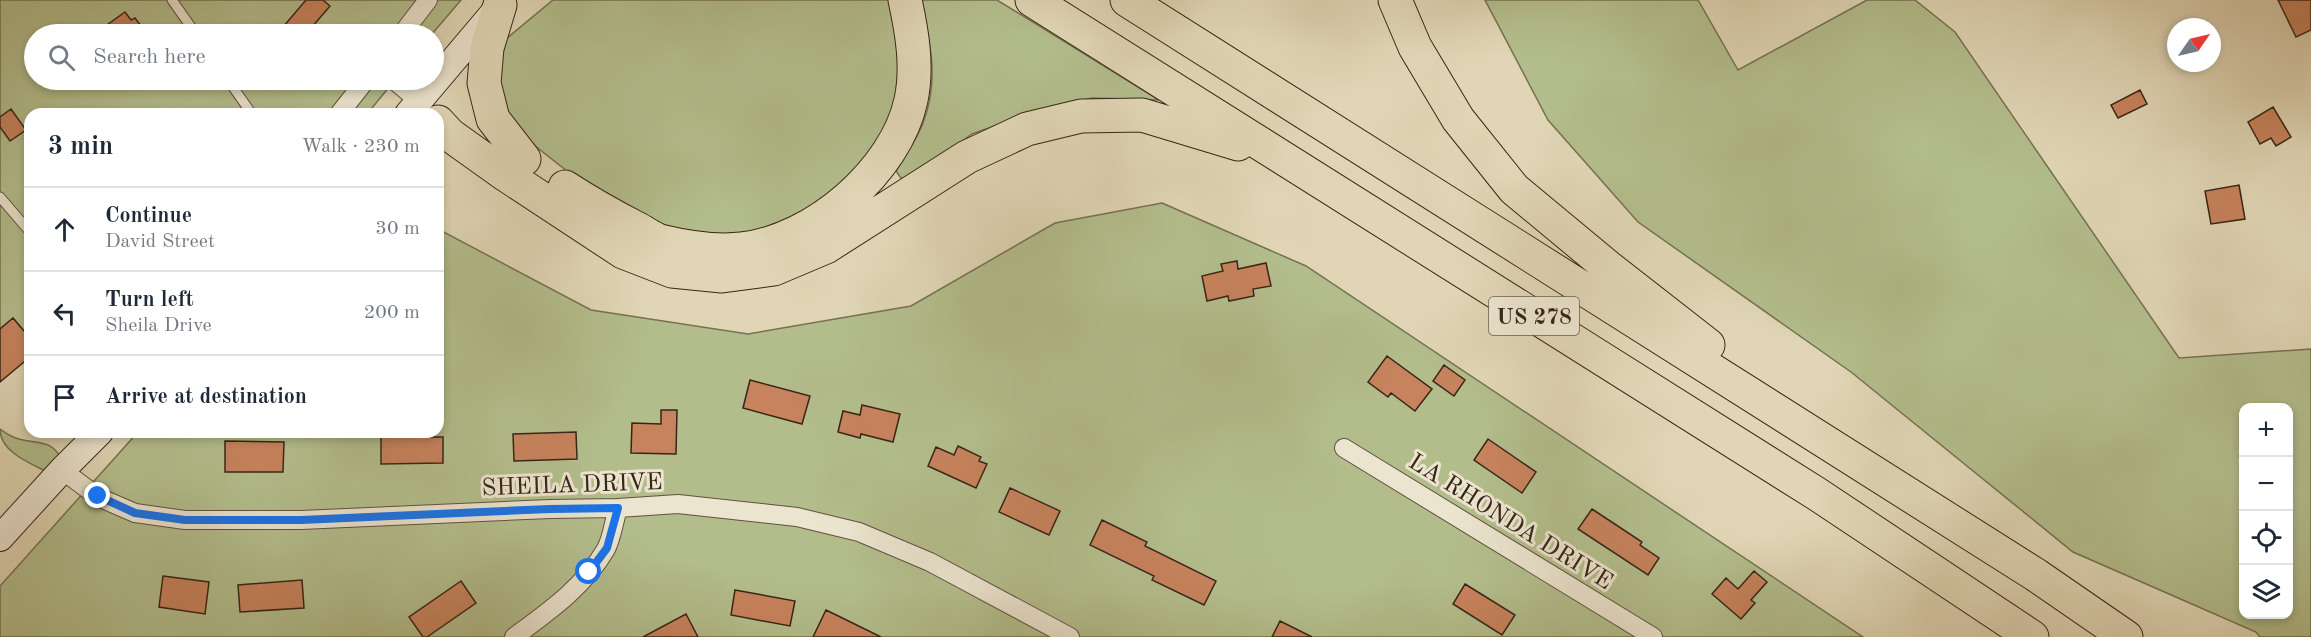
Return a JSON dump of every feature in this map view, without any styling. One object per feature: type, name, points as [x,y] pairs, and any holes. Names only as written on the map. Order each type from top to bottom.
[{"type":"highway","points":[[444,151],[515,167],[658,240],[712,249],[743,249],[789,236],[838,208],[862,185],[893,146],[911,100],[914,55],[905,0]]},
{"type":"highway","name":"US 278","points":[[1032,0],[1816,494],[2032,637]]},
{"type":"highway","name":"US 278","points":[[1127,0],[2036,575],[2126,637]]},
{"type":"highway","points":[[1395,0],[1415,47],[1458,119],[1514,189],[1608,267],[1854,459]]},
{"type":"highway","points":[[502,3],[487,48],[484,83],[493,118],[515,167]]},
{"type":"highway","points":[[444,116],[464,120],[515,167],[622,252],[672,271],[722,276],[774,269],[826,248],[967,158],[1027,129],[1081,116],[1142,115],[1196,130],[1291,162]]},
{"type":"main road","points":[[444,85],[502,3]]},
{"type":"main road","points":[[428,108],[440,90]]},
{"type":"main road","points":[[0,538],[94,438]]},
{"type":"street","points":[[410,24],[428,0]]},
{"type":"street","points":[[344,108],[358,90]]},
{"type":"street","points":[[403,90],[419,108]]},
{"type":"street","name":"LA RHONDA DRIVE","points":[[1344,448],[1653,637]]},
{"type":"street","name":"SHEILA DRIVE","points":[[62,470],[98,496],[135,513],[185,520],[301,520],[678,504],[797,517],[859,532],[930,562],[1070,637]]},
{"type":"street","points":[[514,637],[565,599],[589,572],[607,548],[618,508]]},
{"type":"lane","points":[[172,0],[189,24]]},
{"type":"lane","points":[[235,90],[248,108]]},
{"type":"lane","points":[[0,197],[24,225]]},
{"type":"green space","points":[[0,0],[461,0],[441,24],[24,24],[24,90],[387,90],[372,108],[24,108],[24,331],[13,318],[0,329]]},
{"type":"green space","points":[[553,0],[895,0],[905,76],[893,121],[864,172],[813,212],[759,233],[695,239],[609,204],[511,127],[498,98],[501,43]]},
{"type":"green space","points":[[917,0],[997,0],[1159,100],[1092,98],[1022,116],[972,134],[905,184],[896,171],[923,123],[931,92],[930,45]]},
{"type":"green space","points":[[1485,0],[1698,0],[1738,70],[1867,0],[1915,0],[1955,32],[2179,358],[2311,349],[2311,637],[2260,637],[2256,632],[2073,552],[1851,372],[1638,222],[1548,120]]},
{"type":"green space","points":[[1162,203],[1306,266],[1863,637],[0,637],[0,586],[133,438],[444,438],[444,232],[591,310],[748,334],[911,306],[1055,223]]},
{"type":"green space","points":[[0,429],[20,439],[47,444],[57,452],[61,459],[47,472],[10,450],[1,437]]},
{"type":"building","points":[[306,0],[323,0],[330,6],[315,24],[286,24]]},
{"type":"building","points":[[2278,0],[2311,0],[2311,30],[2296,37]]},
{"type":"building","points":[[125,12],[131,20],[135,18],[140,24],[108,24]]},
{"type":"building","points":[[2140,90],[2147,104],[2118,118],[2111,105]]},
{"type":"building","points":[[2273,107],[2291,137],[2276,146],[2271,138],[2260,144],[2248,122]]},
{"type":"building","points":[[11,109],[24,127],[24,131],[10,141],[0,127],[0,117]]},
{"type":"building","points":[[2239,185],[2245,219],[2211,224],[2205,191]]},
{"type":"building","points":[[1237,261],[1238,269],[1266,263],[1271,286],[1253,289],[1254,296],[1229,301],[1228,296],[1207,301],[1202,276],[1223,271],[1221,264]]},
{"type":"building","points":[[13,318],[24,331],[24,362],[0,382],[0,329]]},
{"type":"building","points":[[1387,356],[1432,389],[1415,411],[1391,393],[1388,397],[1368,382]]},
{"type":"building","points":[[1444,365],[1465,380],[1454,396],[1433,381]]},
{"type":"building","points":[[750,380],[810,396],[802,424],[743,408]]},
{"type":"building","points":[[862,405],[900,414],[893,442],[861,434],[860,438],[838,432],[843,411],[860,415]]},
{"type":"building","points":[[661,410],[677,410],[676,454],[631,453],[632,423],[661,424]]},
{"type":"building","points":[[576,432],[577,459],[514,461],[513,434]]},
{"type":"building","points":[[381,438],[443,438],[443,463],[381,464]]},
{"type":"building","points":[[1488,439],[1536,472],[1522,493],[1474,460]]},
{"type":"building","points":[[225,441],[284,442],[283,472],[225,472]]},
{"type":"building","points":[[958,446],[981,457],[979,461],[987,464],[976,488],[928,466],[936,447],[954,455]]},
{"type":"building","points":[[1010,488],[1060,511],[1049,535],[999,512]]},
{"type":"building","points":[[1592,509],[1642,542],[1640,545],[1659,558],[1648,575],[1578,529]]},
{"type":"building","points":[[1102,520],[1147,542],[1145,546],[1216,581],[1204,605],[1152,580],[1154,576],[1090,545]]},
{"type":"building","points":[[1754,571],[1767,582],[1751,600],[1755,603],[1741,619],[1712,594],[1726,578],[1738,589]]},
{"type":"building","points":[[163,576],[209,582],[205,614],[159,607]]},
{"type":"building","points":[[302,580],[304,608],[240,612],[238,585]]},
{"type":"building","points":[[461,581],[476,603],[427,637],[423,637],[409,617]]},
{"type":"building","points":[[1465,584],[1515,615],[1502,635],[1453,604]]},
{"type":"building","points":[[735,590],[795,601],[790,626],[731,615]]},
{"type":"building","points":[[826,610],[881,637],[813,637]]},
{"type":"building","points":[[686,614],[698,637],[643,637]]},
{"type":"building","points":[[1280,621],[1312,637],[1272,637]]},
{"type":"route","points":[[98,496],[135,513],[185,520],[301,520],[618,508],[607,548],[589,572]]}]
